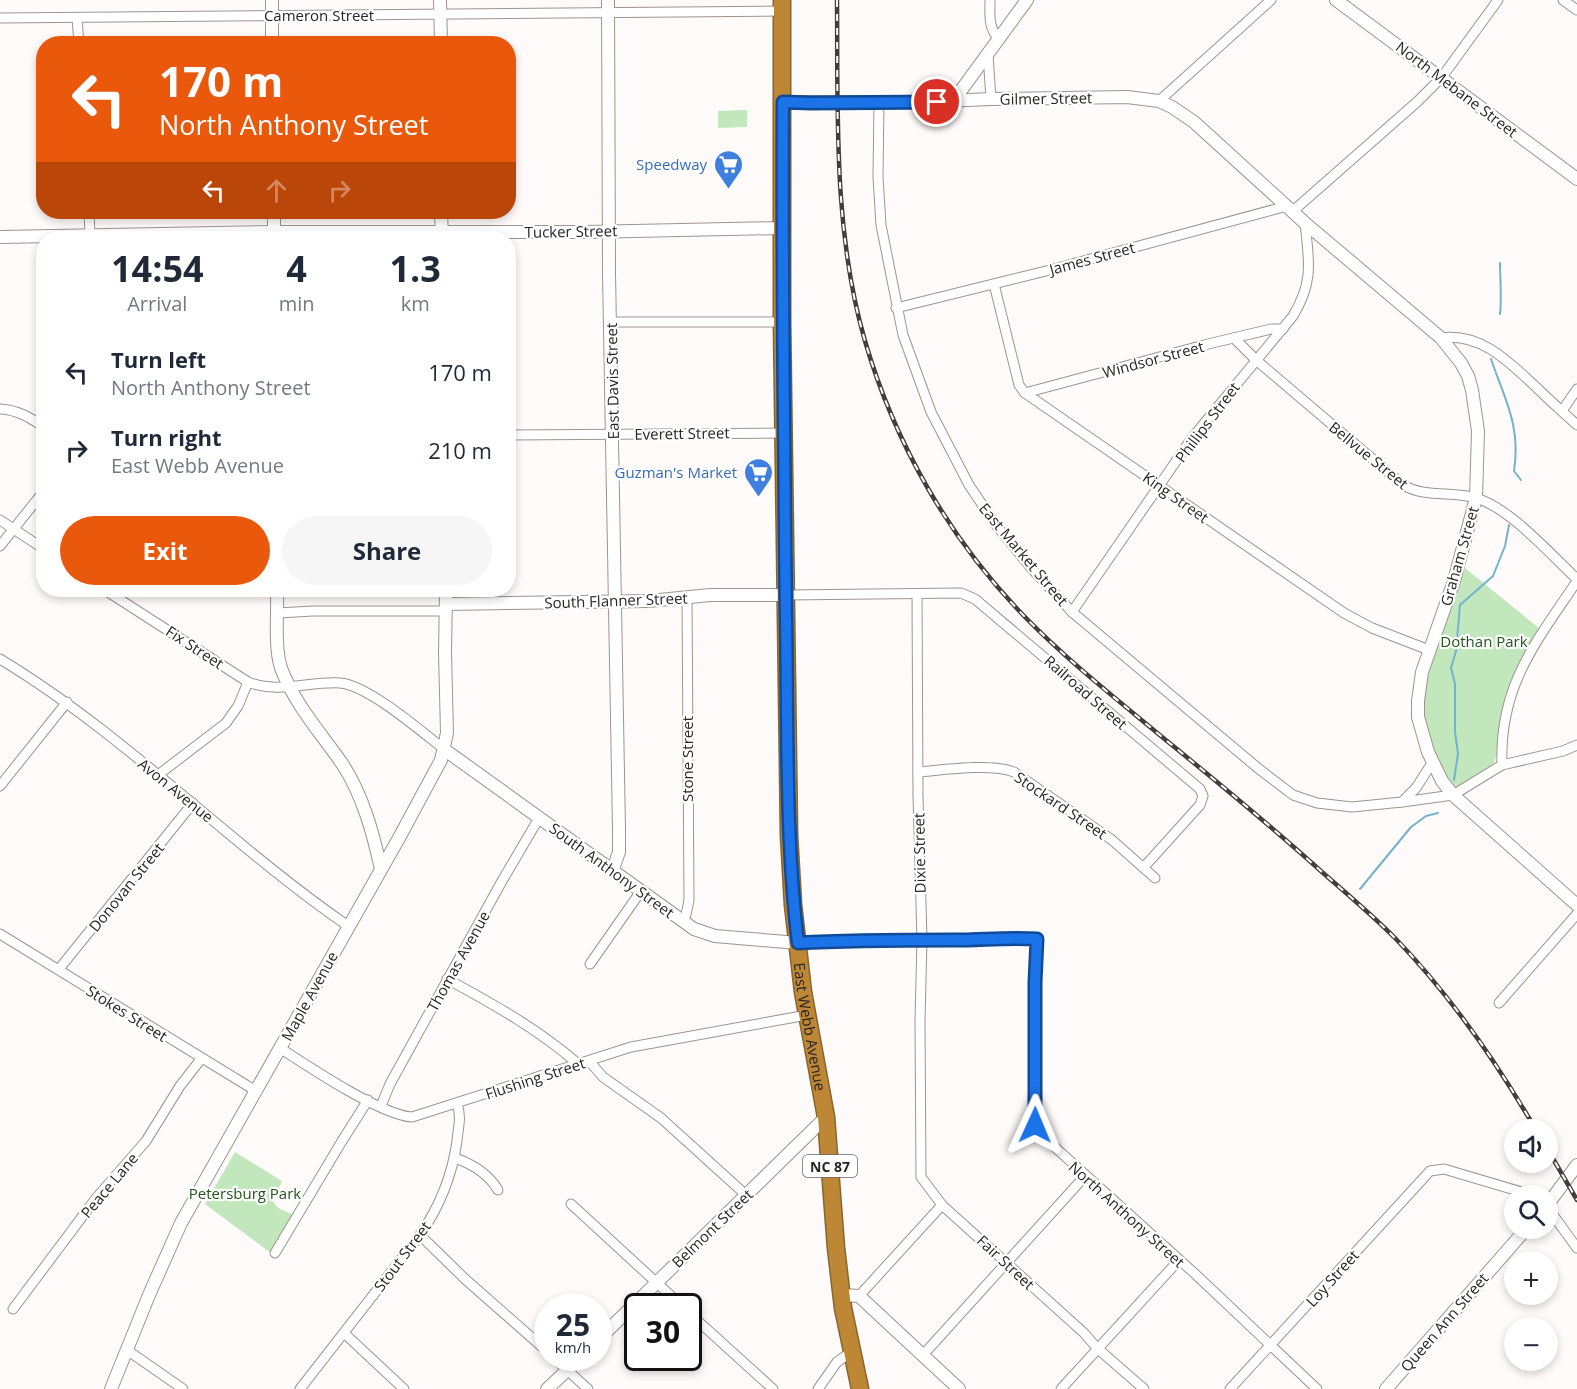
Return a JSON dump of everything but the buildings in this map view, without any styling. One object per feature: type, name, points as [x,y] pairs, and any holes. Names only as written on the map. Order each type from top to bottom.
[{"type":"highway","name":"East Webb Avenue","points":[[782,5],[782,322],[789,835],[807,1015],[826,1117],[836,1248],[850,1296],[851,1352],[860,1389]]},
{"type":"street","points":[[272,0],[272,36]]},
{"type":"street","points":[[990,0],[990,25],[998,38]]},
{"type":"street","points":[[954,100],[1027,0]]},
{"type":"street","points":[[1159,100],[1271,0]]},
{"type":"street","name":"North Mebane Street","points":[[1336,0],[1577,179]]},
{"type":"street","name":"James Street","points":[[896,308],[1290,208],[1417,102],[1442,77],[1498,0]]},
{"type":"street","points":[[1563,0],[1577,10]]},
{"type":"street","name":"Cameron Street","points":[[0,18],[272,15],[440,6],[782,5]]},
{"type":"street","points":[[440,6],[441,36]]},
{"type":"street","name":"East Davis Street","points":[[608,6],[613,558],[616,602],[619,840],[618,857],[613,869]]},
{"type":"street","points":[[77,18],[78,36]]},
{"type":"street","points":[[988,55],[992,99]]},
{"type":"street","name":"Gilmer Street","points":[[783,102],[1127,97],[1159,100]]},
{"type":"street","name":"Graham Street","points":[[1159,100],[1172,106],[1194,122],[1305,223],[1441,338],[1461,363],[1473,390],[1478,431],[1476,498],[1454,581],[1422,672],[1418,701],[1421,731],[1432,763],[1453,795],[1577,905]]},
{"type":"street","name":"East Market Street","points":[[879,102],[880,214],[896,308],[906,344],[931,412],[969,484],[996,525],[1032,569],[1072,612],[1258,769],[1293,795],[1317,803],[1352,807],[1453,795]]},
{"type":"street","name":"Phillips Street","points":[[1072,612],[1192,438],[1293,316],[1306,290],[1309,265],[1305,223]]},
{"type":"street","name":"Tucker Street","points":[[516,233],[782,228]]},
{"type":"street","name":"Tucker Street","points":[[0,237],[36,236]]},
{"type":"street","points":[[994,284],[1019,385],[1025,393]]},
{"type":"street","points":[[611,322],[782,322]]},
{"type":"street","name":"Windsor Street","points":[[1025,393],[1234,338],[1271,329],[1283,329]]},
{"type":"street","name":"Bellvue Street","points":[[1234,338],[1256,360],[1403,485],[1419,492],[1476,498],[1499,509],[1512,518],[1577,580]]},
{"type":"street","points":[[1441,338],[1459,338],[1491,349],[1509,361],[1577,425]]},
{"type":"street","points":[[1562,411],[1577,389]]},
{"type":"street","name":"King Street","points":[[1025,393],[1344,612],[1371,628],[1430,650]]},
{"type":"street","points":[[0,409],[15,411],[36,422]]},
{"type":"street","name":"Everett Street","points":[[516,435],[784,432]]},
{"type":"street","points":[[0,546],[36,501]]},
{"type":"street","points":[[0,520],[36,544]]},
{"type":"street","points":[[1502,765],[1507,712],[1515,681],[1533,647],[1577,580]]},
{"type":"street","name":"Railroad Street","points":[[917,594],[962,593],[967,595],[994,614],[1202,792],[1200,805],[1144,867]]},
{"type":"street","points":[[786,595],[917,594]]},
{"type":"street","name":"Dixie Street","points":[[917,594],[922,940],[920,1111]]},
{"type":"street","name":"South Flanner Street","points":[[278,613],[649,602],[687,597],[786,595]]},
{"type":"street","name":"Fix Street","points":[[116,597],[248,682],[267,687],[290,687],[312,683],[339,683],[356,687],[415,726],[444,750]]},
{"type":"street","points":[[277,597],[280,666],[302,710],[356,787],[366,811],[381,869]]},
{"type":"street","name":"Maple Avenue","points":[[111,1389],[177,1232],[427,788],[444,750],[447,733],[446,597]]},
{"type":"street","name":"Stone Street","points":[[682,920],[686,915],[688,900],[687,597]]},
{"type":"street","name":"Avon Avenue","points":[[0,659],[67,702],[348,926]]},
{"type":"street","points":[[158,775],[226,723],[238,706],[248,682]]},
{"type":"street","points":[[0,786],[67,702]]},
{"type":"street","points":[[1453,795],[1502,765],[1563,751],[1577,745]]},
{"type":"street","name":"South Anthony Street","points":[[444,750],[694,929],[715,936],[798,943]]},
{"type":"street","points":[[1402,802],[1422,780],[1432,763]]},
{"type":"street","name":"Stockard Street","points":[[918,772],[949,769],[1001,769],[1014,772],[1095,827],[1155,878]]},
{"type":"street","name":"Donovan Street","points":[[59,969],[193,803]]},
{"type":"street","name":"Thomas Avenue","points":[[381,1106],[447,979],[539,818]]},
{"type":"street","points":[[590,964],[641,891]]},
{"type":"street","points":[[1499,1003],[1577,914]]},
{"type":"street","name":"Stokes Street","points":[[0,934],[256,1091]]},
{"type":"street","name":"North Anthony Street","points":[[798,943],[857,940],[1037,939],[1035,1125],[1041,1136],[1179,1260],[1317,1389]]},
{"type":"street","points":[[447,979],[504,1010],[561,1049],[577,1063]]},
{"type":"street","name":"Flushing Street","points":[[280,1048],[368,1100],[397,1114],[412,1117],[631,1047],[807,1015]]},
{"type":"street","name":"Peace Lane","points":[[13,1309],[97,1197],[146,1141],[180,1086],[201,1059]]},
{"type":"street","points":[[589,1061],[603,1077],[661,1118],[746,1195]]},
{"type":"street","points":[[275,1253],[368,1100]]},
{"type":"street","name":"Stout Street","points":[[300,1389],[420,1235],[443,1195],[455,1158],[461,1119],[457,1104]]},
{"type":"street","name":"Fair Street","points":[[920,1111],[920,1172],[923,1182],[942,1205],[1144,1389]]},
{"type":"street","name":"Belmont Street","points":[[612,1326],[826,1117]]},
{"type":"street","points":[[455,1158],[469,1163],[492,1179],[498,1190]]},
{"type":"street","points":[[1558,1192],[1577,1165]]},
{"type":"street","name":"Loy Street","points":[[1230,1389],[1427,1174],[1436,1169],[1444,1169],[1504,1187]]},
{"type":"street","points":[[923,1355],[1085,1176]]},
{"type":"street","points":[[571,1204],[668,1293]]},
{"type":"street","points":[[942,1205],[850,1296],[923,1355],[959,1389]]},
{"type":"street","points":[[1558,1220],[1577,1248]]},
{"type":"street","points":[[420,1235],[465,1279],[534,1340]]},
{"type":"street","name":"Queen Ann Street","points":[[1386,1389],[1517,1239]]},
{"type":"street","points":[[1061,1389],[1179,1260]]},
{"type":"street","points":[[702,1325],[773,1389]]},
{"type":"street","points":[[344,1333],[404,1389]]},
{"type":"street","points":[[127,1350],[183,1389]]},
{"type":"street","points":[[818,1389],[837,1362],[851,1352]]},
{"type":"street","points":[[547,1389],[567,1371]]},
{"type":"street","points":[[569,1371],[588,1389]]},
{"type":"green space","points":[[747,110],[747,127],[718,128],[718,111]]},
{"type":"green space","name":"Dothan Park","points":[[1465,568],[1540,629],[1534,638],[1494,763],[1459,787],[1450,786],[1444,776],[1424,726],[1424,681]]},
{"type":"green space","name":"Petersburg Park","points":[[235,1152],[282,1181],[273,1201],[278,1208],[296,1216],[272,1254],[205,1204]]},
{"type":"waterway","points":[[1500,263],[1500,314]]},
{"type":"waterway","points":[[1491,359],[1510,413],[1515,440],[1514,471],[1521,480]]},
{"type":"waterway","points":[[1454,780],[1458,754],[1455,732],[1455,684],[1451,668],[1456,651],[1460,605],[1493,576],[1505,546],[1509,525]]},
{"type":"waterway","points":[[1360,889],[1411,827],[1426,816],[1438,813]]},
{"type":"railway","points":[[837,0],[839,172],[847,257],[855,299],[865,341],[892,417],[928,489],[949,523],[998,587],[1059,650],[1226,789],[1395,938],[1435,982],[1471,1030],[1529,1119]]},
{"type":"railway","points":[[1558,1167],[1577,1200]]},
{"type":"place","name":"Speedway","points":[[728,190]]},
{"type":"place","name":"Guzman's Market","points":[[758,498]]},
{"type":"route","points":[[937,102],[783,102],[782,322],[789,835],[794,905],[798,943],[857,940],[1037,939],[1035,1125]]}]
